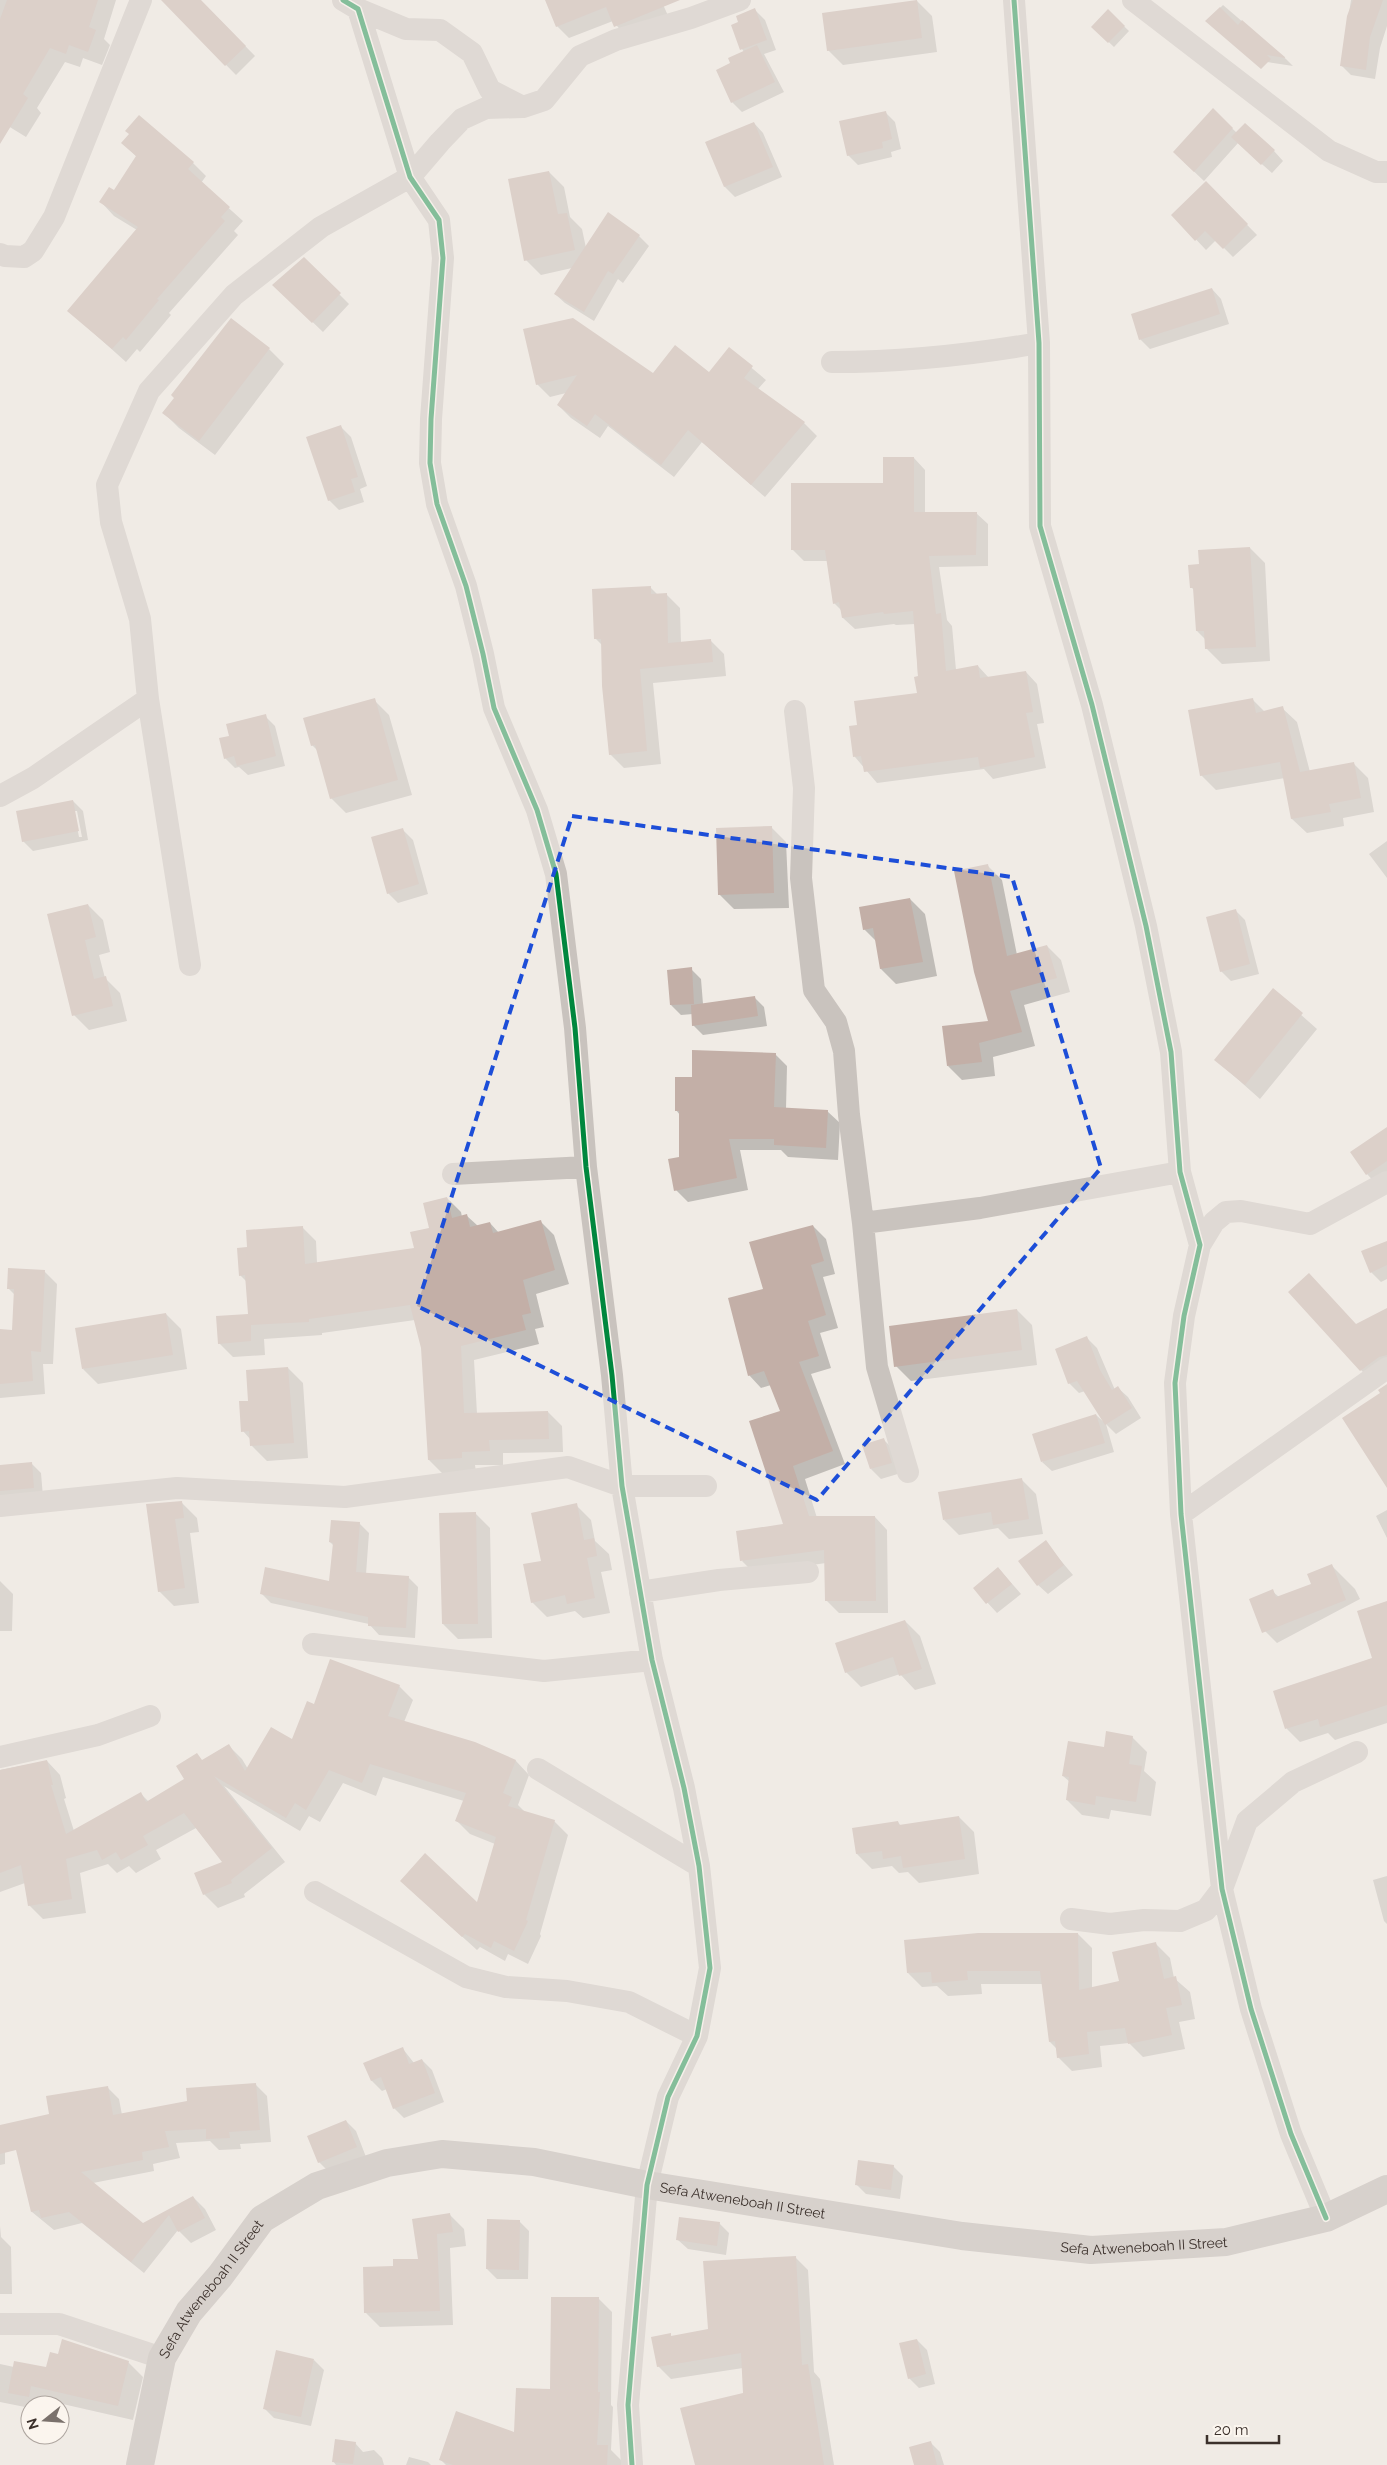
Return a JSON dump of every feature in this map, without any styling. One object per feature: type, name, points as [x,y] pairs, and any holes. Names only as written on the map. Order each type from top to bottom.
[{"type":"main road","name":"Sefa Atweneboah II Street","points":[[140,2465],[162,2358],[189,2312],[220,2276],[262,2219],[317,2186],[387,2163],[442,2154],[534,2162],[647,2185],[962,2236],[1091,2250],[1226,2242],[1326,2218],[1387,2189]]},
{"type":"street","points":[[0,254],[24,258],[33,251],[54,217],[141,0]]},
{"type":"street","points":[[190,965],[148,699],[140,619],[111,522],[107,485],[149,391],[234,294],[322,226],[410,177],[462,119],[486,108],[522,107],[544,100],[580,56],[616,40],[690,18],[740,0]]},
{"type":"street","points":[[1014,0],[1039,343],[1040,526],[1092,705],[1146,926],[1172,1052],[1180,1172],[1200,1245]]},
{"type":"street","points":[[1133,0],[1329,151],[1376,172],[1387,172]]},
{"type":"street","points":[[351,5],[406,28],[440,30],[472,53],[490,90],[522,107]]},
{"type":"street","points":[[351,5],[410,177],[439,220],[443,258],[431,419],[430,463],[437,504],[466,586],[484,654],[494,708],[537,810],[556,874],[575,1028],[586,1167],[612,1375],[622,1486],[652,1660],[684,1788],[699,1866],[710,1968],[697,2036],[668,2097],[647,2185],[628,2405],[632,2465]]},
{"type":"street","points":[[832,362],[871,362],[968,355],[1039,343]]},
{"type":"street","points":[[0,796],[33,778],[148,699]]},
{"type":"street","points":[[795,711],[804,788],[801,878],[814,990],[836,1022],[844,1051],[849,1114],[864,1223],[877,1367],[908,1472]]},
{"type":"street","points":[[453,1174],[586,1167]]},
{"type":"street","points":[[864,1223],[980,1208],[1180,1172]]},
{"type":"street","points":[[1326,2218],[1292,2134],[1251,2009],[1222,1889],[1181,1514],[1175,1383],[1184,1316],[1200,1245],[1214,1222],[1226,1212],[1241,1211],[1310,1224],[1387,1182]]},
{"type":"street","points":[[1181,1514],[1387,1368]]},
{"type":"street","points":[[0,1506],[177,1488],[345,1496],[568,1467],[622,1486],[706,1486]]},
{"type":"street","points":[[640,1592],[719,1580],[808,1572]]},
{"type":"street","points":[[313,1644],[544,1671],[652,1660]]},
{"type":"street","points":[[0,1757],[98,1736],[150,1716]]},
{"type":"street","points":[[1071,1920],[1110,1924],[1144,1920],[1180,1921],[1206,1910],[1222,1889],[1247,1821],[1293,1782],[1357,1752]]},
{"type":"street","points":[[538,1769],[699,1866]]},
{"type":"street","points":[[315,1892],[466,1977],[506,1987],[567,1991],[629,2002],[697,2036]]},
{"type":"street","points":[[0,2324],[59,2324],[162,2358]]},
{"type":"highlighted area","points":[[572,816],[1012,877],[1101,1168],[817,1500],[417,1306]]},
{"type":"building","points":[[7,0],[98,0],[89,27],[96,30],[88,52],[69,45],[66,54],[50,48],[23,94],[28,98],[0,144],[0,19]]},
{"type":"building","points":[[161,0],[201,0],[246,46],[225,66]]},
{"type":"building","points":[[545,0],[680,0],[614,27],[606,7],[556,27]]},
{"type":"building","points":[[917,0],[922,38],[827,51],[822,13]]},
{"type":"building","points":[[1353,0],[1383,0],[1370,37],[1366,70],[1340,66],[1347,16]]},
{"type":"building","points":[[1220,7],[1238,25],[1242,20],[1286,58],[1267,55],[1271,59],[1261,69],[1205,21]]},
{"type":"building","points":[[755,8],[767,40],[740,50],[731,25],[738,22],[736,16]]},
{"type":"building","points":[[1108,9],[1125,26],[1108,43],[1091,27]]},
{"type":"building","points":[[757,45],[775,82],[731,103],[716,70],[730,63],[728,58]]},
{"type":"building","points":[[1213,108],[1233,128],[1194,172],[1173,152]]},
{"type":"building","points":[[886,111],[892,139],[882,142],[883,148],[847,156],[839,121]]},
{"type":"building","points":[[139,115],[194,162],[188,169],[230,207],[221,217],[225,221],[157,299],[159,300],[126,340],[123,337],[112,349],[67,311],[138,227],[99,202],[109,187],[114,190],[136,156],[121,143],[129,134],[125,131]]},
{"type":"building","points":[[754,122],[773,167],[724,187],[705,142]]},
{"type":"building","points":[[1245,123],[1275,150],[1261,165],[1231,137]]},
{"type":"building","points":[[549,171],[558,214],[567,213],[575,250],[524,261],[508,179]]},
{"type":"building","points":[[1206,181],[1248,224],[1223,249],[1205,231],[1195,241],[1171,215]]},
{"type":"building","points":[[608,212],[640,235],[613,274],[608,271],[584,312],[554,294]]},
{"type":"building","points":[[304,257],[341,293],[312,323],[272,285]]},
{"type":"building","points":[[1212,288],[1220,314],[1139,340],[1131,314]]},
{"type":"building","points":[[231,318],[270,348],[199,441],[162,413],[174,398],[171,395]]},
{"type":"building","points":[[573,318],[653,373],[675,345],[709,372],[729,347],[753,366],[744,378],[805,422],[751,485],[688,430],[661,465],[595,414],[587,426],[557,405],[577,375],[536,385],[523,329]]},
{"type":"building","points":[[341,425],[358,477],[351,479],[355,492],[328,501],[306,437]]},
{"type":"building","points":[[883,457],[914,457],[914,512],[977,512],[976,555],[929,556],[936,614],[941,613],[946,671],[978,665],[980,678],[1026,671],[1033,712],[1026,713],[1035,757],[980,768],[978,757],[864,772],[861,756],[853,757],[849,726],[857,725],[854,701],[917,693],[914,677],[918,676],[913,611],[884,614],[883,612],[842,618],[839,602],[833,604],[825,550],[791,550],[791,483],[883,483]]},
{"type":"building","points":[[1250,547],[1256,647],[1205,649],[1204,631],[1196,631],[1193,588],[1190,588],[1188,565],[1199,564],[1198,550]]},
{"type":"building","points":[[651,586],[651,594],[667,593],[668,643],[711,639],[713,662],[640,669],[647,751],[609,755],[602,686],[601,639],[594,639],[592,589]]},
{"type":"building","points":[[375,698],[398,780],[330,799],[315,745],[311,746],[303,718]]},
{"type":"building","points":[[1253,698],[1256,713],[1283,706],[1300,772],[1354,762],[1361,798],[1329,804],[1331,812],[1291,819],[1280,762],[1200,776],[1188,710]]},
{"type":"building","points":[[266,714],[276,756],[237,766],[234,756],[224,759],[219,738],[229,736],[226,724]]},
{"type":"building","points":[[73,800],[79,831],[22,842],[16,811]]},
{"type":"building","points":[[772,826],[774,893],[718,895],[716,828]]},
{"type":"building","points":[[403,828],[419,884],[387,894],[371,837]]},
{"type":"building","points":[[988,864],[1007,956],[1047,945],[1057,978],[1010,991],[1022,1032],[979,1043],[982,1062],[947,1066],[942,1026],[988,1021],[974,972],[954,871]]},
{"type":"building","points":[[910,898],[923,962],[880,969],[873,928],[863,930],[859,907]]},
{"type":"building","points":[[88,904],[96,937],[85,940],[94,979],[106,976],[113,1006],[72,1016],[47,914]]},
{"type":"building","points":[[1236,909],[1250,964],[1220,972],[1206,917]]},
{"type":"building","points":[[692,967],[694,1004],[670,1005],[667,970]]},
{"type":"building","points":[[1273,988],[1303,1013],[1245,1085],[1214,1060]]},
{"type":"building","points":[[755,996],[758,1016],[692,1026],[691,1005]]},
{"type":"building","points":[[692,1050],[776,1053],[774,1107],[828,1110],[826,1148],[774,1145],[774,1139],[729,1139],[737,1178],[674,1191],[668,1159],[679,1157],[679,1111],[675,1111],[675,1077],[692,1077]]},
{"type":"building","points":[[1387,1127],[1387,1161],[1366,1175],[1350,1152]]},
{"type":"building","points":[[447,1197],[452,1218],[467,1214],[470,1227],[490,1222],[493,1233],[541,1220],[555,1270],[523,1280],[531,1313],[522,1315],[526,1330],[461,1346],[464,1413],[548,1411],[549,1439],[489,1440],[490,1451],[462,1452],[462,1458],[428,1460],[421,1348],[410,1305],[309,1319],[309,1322],[251,1325],[251,1341],[218,1344],[216,1316],[248,1314],[245,1275],[239,1276],[237,1248],[247,1247],[246,1230],[303,1226],[305,1264],[414,1248],[410,1232],[429,1228],[423,1203]]},
{"type":"building","points":[[813,1225],[824,1261],[811,1265],[826,1315],[808,1321],[819,1356],[799,1362],[833,1451],[793,1466],[809,1516],[875,1516],[876,1601],[825,1601],[824,1550],[740,1561],[736,1531],[783,1524],[749,1421],[780,1411],[764,1371],[748,1376],[728,1298],[763,1289],[749,1242]]},
{"type":"building","points":[[1387,1241],[1387,1265],[1370,1273],[1361,1251]]},
{"type":"building","points":[[8,1268],[45,1270],[41,1352],[31,1351],[33,1381],[0,1384],[0,1329],[12,1330],[14,1289],[7,1289]]},
{"type":"building","points":[[1309,1273],[1356,1324],[1387,1308],[1387,1355],[1379,1357],[1360,1371],[1288,1292]]},
{"type":"building","points":[[1017,1309],[1022,1350],[894,1367],[889,1326]]},
{"type":"building","points":[[166,1313],[173,1355],[82,1369],[75,1328]]},
{"type":"building","points":[[1087,1336],[1100,1370],[1112,1390],[1118,1386],[1132,1408],[1105,1425],[1077,1381],[1068,1384],[1055,1349]]},
{"type":"building","points":[[288,1367],[294,1443],[250,1446],[249,1431],[241,1432],[239,1401],[248,1401],[246,1370]]},
{"type":"building","points":[[1387,1384],[1387,1488],[1342,1418],[1380,1393],[1378,1390]]},
{"type":"building","points":[[1096,1414],[1105,1443],[1041,1462],[1032,1434]]},
{"type":"building","points":[[884,1438],[892,1463],[870,1469],[862,1445]]},
{"type":"building","points":[[32,1462],[34,1488],[0,1491],[0,1465]]},
{"type":"building","points":[[1022,1478],[1029,1519],[993,1525],[991,1512],[943,1520],[938,1492]]},
{"type":"building","points":[[182,1501],[184,1518],[175,1519],[185,1588],[158,1592],[146,1504]]},
{"type":"building","points":[[577,1503],[584,1540],[594,1538],[597,1556],[587,1558],[595,1598],[567,1604],[565,1595],[531,1603],[523,1564],[541,1561],[531,1513]]},
{"type":"building","points":[[476,1512],[478,1624],[442,1624],[439,1513]]},
{"type":"building","points":[[331,1520],[360,1522],[356,1572],[409,1576],[406,1628],[368,1626],[368,1617],[260,1594],[265,1567],[329,1581],[333,1543],[329,1542]]},
{"type":"building","points":[[1046,1540],[1064,1565],[1037,1586],[1018,1561]]},
{"type":"building","points":[[1332,1564],[1346,1600],[1262,1633],[1249,1599],[1273,1589],[1276,1597],[1311,1584],[1307,1574]]},
{"type":"building","points":[[998,1567],[1012,1584],[986,1604],[973,1588]]},
{"type":"building","points":[[1387,1601],[1387,1705],[1320,1727],[1318,1719],[1285,1729],[1273,1691],[1372,1658],[1357,1611]]},
{"type":"building","points":[[905,1620],[922,1669],[899,1676],[893,1657],[845,1673],[835,1643]]},
{"type":"building","points":[[330,1659],[400,1685],[388,1716],[475,1742],[516,1760],[503,1793],[512,1797],[508,1806],[555,1820],[526,1920],[528,1921],[514,1951],[494,1941],[491,1948],[465,1934],[462,1937],[400,1881],[425,1853],[477,1902],[496,1837],[455,1821],[466,1793],[370,1764],[362,1783],[329,1770],[306,1810],[295,1803],[286,1818],[214,1776],[272,1848],[231,1880],[232,1883],[203,1895],[194,1873],[222,1862],[184,1813],[143,1836],[148,1845],[121,1860],[116,1852],[102,1860],[97,1850],[66,1859],[72,1899],[28,1906],[21,1865],[0,1873],[0,1770],[47,1760],[53,1785],[51,1785],[66,1834],[141,1792],[146,1802],[184,1779],[176,1766],[197,1753],[202,1760],[229,1744],[245,1771],[271,1727],[292,1739],[307,1701],[314,1704]]},
{"type":"building","points":[[1106,1731],[1133,1736],[1129,1764],[1142,1766],[1136,1802],[1096,1796],[1095,1805],[1066,1800],[1069,1777],[1062,1776],[1068,1741],[1104,1747]]},
{"type":"building","points":[[959,1816],[965,1859],[903,1868],[901,1856],[883,1859],[882,1851],[856,1854],[852,1828],[898,1821],[899,1825]]},
{"type":"building","points":[[978,1933],[1078,1933],[1079,1990],[1119,1981],[1112,1952],[1156,1942],[1164,1979],[1176,1976],[1182,2005],[1166,2008],[1172,2035],[1128,2044],[1125,2028],[1087,2032],[1089,2054],[1057,2058],[1055,2041],[1049,2042],[1040,1971],[967,1971],[968,1980],[932,1983],[931,1972],[907,1973],[904,1940]]},
{"type":"building","points":[[403,2047],[409,2064],[422,2059],[435,2093],[393,2109],[381,2077],[371,2081],[363,2063]]},
{"type":"building","points":[[256,2083],[260,2130],[229,2132],[230,2138],[206,2139],[206,2129],[165,2131],[169,2147],[142,2152],[143,2160],[81,2172],[143,2223],[193,2196],[205,2218],[178,2232],[169,2215],[131,2262],[69,2212],[41,2218],[39,2210],[31,2212],[16,2150],[0,2154],[0,2125],[49,2114],[46,2096],[108,2086],[113,2115],[187,2101],[186,2088]]},
{"type":"building","points":[[346,2120],[357,2147],[318,2163],[307,2136]]},
{"type":"building","points":[[858,2160],[894,2165],[891,2190],[855,2185]]},
{"type":"building","points":[[450,2213],[453,2232],[437,2234],[440,2311],[364,2313],[363,2267],[393,2266],[393,2259],[418,2259],[412,2219]]},
{"type":"building","points":[[679,2217],[720,2222],[717,2246],[676,2240]]},
{"type":"building","points":[[487,2219],[520,2220],[519,2270],[486,2269]]},
{"type":"building","points":[[796,2256],[802,2365],[808,2364],[824,2465],[695,2465],[680,2408],[743,2393],[741,2353],[657,2367],[651,2337],[671,2333],[671,2336],[708,2329],[703,2261]]},
{"type":"building","points":[[551,2297],[599,2297],[598,2392],[600,2392],[597,2445],[608,2445],[607,2465],[453,2465],[439,2460],[456,2411],[514,2432],[516,2388],[550,2389]]},
{"type":"building","points":[[62,2339],[129,2361],[118,2406],[31,2386],[29,2395],[8,2393],[14,2361],[46,2367],[50,2352],[58,2354]]},
{"type":"building","points":[[917,2339],[926,2374],[908,2379],[899,2343]]},
{"type":"building","points":[[276,2350],[314,2359],[301,2417],[263,2409]]},
{"type":"building","points":[[335,2439],[356,2442],[353,2464],[332,2462]]},
{"type":"building","points":[[931,2441],[937,2465],[914,2465],[909,2447]]},
{"type":"cycle path","points":[[343,0],[358,9],[410,177],[439,220],[443,258],[431,419],[430,463],[437,504],[466,586],[494,708],[537,810],[556,874],[575,1028],[586,1167],[612,1375],[622,1486],[652,1660],[684,1788],[699,1866],[710,1968],[697,2036],[668,2097],[647,2185],[628,2405],[632,2465]]},
{"type":"cycle path","points":[[1014,0],[1039,343],[1040,526],[1092,705],[1146,926],[1171,1052],[1180,1172],[1200,1245],[1184,1316],[1175,1383],[1181,1514],[1222,1889],[1251,2009],[1291,2134],[1326,2218]]}]
